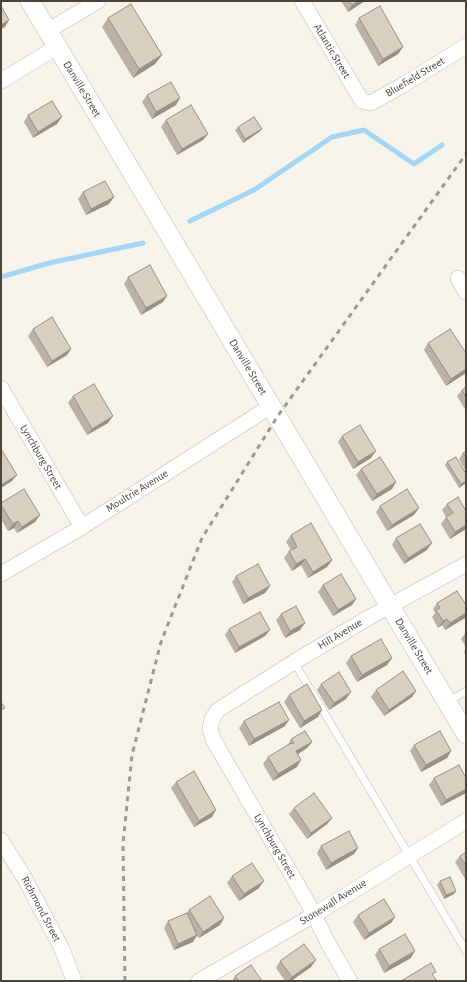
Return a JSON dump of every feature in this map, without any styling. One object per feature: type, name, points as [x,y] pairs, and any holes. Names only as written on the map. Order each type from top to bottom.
[{"type":"street","name":"Danville Street","points":[[30,1],[466,734]]},
{"type":"street","points":[[47,31],[98,1]]},
{"type":"street","name":"Atlantic Street","points":[[302,1],[362,101]]},
{"type":"street","name":"Bluefield Street","points":[[362,101],[371,103],[466,46]]},
{"type":"street","points":[[1,81],[57,47]]},
{"type":"street","points":[[458,278],[466,292]]},
{"type":"street","name":"Lynchburg Street","points":[[1,388],[82,527]]},
{"type":"street","name":"Moultrie Avenue","points":[[1,574],[82,527],[271,406]]},
{"type":"street","name":"Hill Avenue","points":[[218,710],[294,662],[466,564]]},
{"type":"street","name":"Lynchburg Street","points":[[218,710],[212,719],[210,729],[214,741],[314,915],[350,981]]},
{"type":"street","name":"Stonewall Avenue","points":[[199,981],[314,915],[466,821]]},
{"type":"street","name":"Richmond Street","points":[[1,840],[25,879],[62,949],[74,981]]},
{"type":"lane","points":[[294,662],[466,952]]},
{"type":"lane","points":[[447,702],[466,691]]},
{"type":"building","points":[[349,1],[359,1],[352,5]]},
{"type":"building","points":[[131,4],[162,55],[139,69],[108,18]]},
{"type":"building","points":[[1,6],[9,20],[1,25]]},
{"type":"building","points":[[380,6],[403,47],[383,59],[359,18]]},
{"type":"building","points":[[171,82],[180,98],[156,112],[147,95]]},
{"type":"building","points":[[52,101],[62,117],[38,132],[28,115]]},
{"type":"building","points":[[191,105],[208,134],[182,149],[166,120]]},
{"type":"building","points":[[254,117],[262,129],[245,139],[238,127]]},
{"type":"building","points":[[105,181],[114,197],[91,209],[83,192]]},
{"type":"building","points":[[150,265],[167,296],[146,308],[128,277]]},
{"type":"building","points":[[52,317],[71,349],[52,361],[33,329]]},
{"type":"building","points":[[450,329],[466,353],[466,369],[451,379],[428,343]]},
{"type":"building","points":[[94,384],[113,416],[92,429],[73,396]]},
{"type":"building","points":[[466,387],[466,397],[462,390]]},
{"type":"building","points":[[360,425],[376,451],[358,462],[342,436]]},
{"type":"building","points":[[1,449],[17,475],[1,485]]},
{"type":"building","points":[[466,451],[466,458],[463,453]]},
{"type":"building","points":[[380,457],[396,482],[377,494],[361,469]]},
{"type":"building","points":[[456,457],[466,474],[466,481],[461,484],[447,462]]},
{"type":"building","points":[[24,489],[40,515],[22,527],[18,521],[13,524],[1,503]]},
{"type":"building","points":[[407,489],[419,508],[392,525],[380,506]]},
{"type":"building","points":[[458,497],[466,511],[466,525],[455,532],[446,517],[453,513],[447,504]]},
{"type":"building","points":[[311,523],[332,560],[313,572],[305,559],[296,564],[289,551],[297,547],[291,535]]},
{"type":"building","points":[[420,524],[432,543],[408,558],[396,538]]},
{"type":"building","points":[[258,564],[270,586],[248,598],[236,576]]},
{"type":"building","points":[[341,574],[356,599],[338,610],[323,585]]},
{"type":"building","points":[[457,591],[466,605],[466,613],[450,623],[447,619],[443,621],[436,610],[440,608],[437,603]]},
{"type":"building","points":[[296,606],[305,623],[290,631],[281,614]]},
{"type":"building","points":[[260,612],[270,630],[239,647],[229,629]]},
{"type":"building","points":[[381,639],[392,658],[362,675],[351,656]]},
{"type":"building","points":[[403,671],[416,691],[389,710],[376,690]]},
{"type":"building","points":[[339,672],[351,692],[334,703],[321,684]]},
{"type":"building","points":[[307,684],[322,710],[304,721],[289,695]]},
{"type":"building","points":[[1,702],[5,708],[1,710]]},
{"type":"building","points":[[279,702],[289,720],[254,739],[244,721]]},
{"type":"building","points":[[305,731],[312,742],[296,751],[301,760],[278,774],[268,757],[291,743],[294,743],[291,739]]},
{"type":"building","points":[[440,731],[451,751],[426,765],[414,745]]},
{"type":"building","points":[[459,765],[466,778],[466,789],[446,800],[434,778]]},
{"type":"building","points":[[194,771],[216,810],[199,821],[176,782]]},
{"type":"building","points":[[314,793],[332,818],[311,833],[294,808]]},
{"type":"building","points":[[349,831],[358,848],[331,863],[321,846]]},
{"type":"building","points":[[466,852],[466,866],[460,856]]},
{"type":"building","points":[[252,863],[264,881],[244,894],[232,876]]},
{"type":"building","points":[[450,877],[456,891],[446,895],[440,881]]},
{"type":"building","points":[[210,896],[224,918],[203,932],[189,910]]},
{"type":"building","points":[[384,899],[395,917],[369,933],[358,915]]},
{"type":"building","points":[[187,913],[197,935],[178,944],[168,921]]},
{"type":"building","points":[[405,934],[415,951],[389,966],[379,949]]},
{"type":"building","points":[[304,944],[316,960],[292,977],[280,961]]},
{"type":"building","points":[[431,963],[436,972],[432,974],[437,981],[401,981]]},
{"type":"building","points":[[251,965],[262,981],[239,981],[235,976]]},
{"type":"waterway","points":[[190,221],[254,190],[332,137],[364,130],[414,164],[442,145]]},
{"type":"waterway","points":[[1,277],[49,263],[143,243]]},
{"type":"railway","points":[[125,981],[123,844],[132,755],[161,642],[202,538],[277,417],[466,154]]}]
